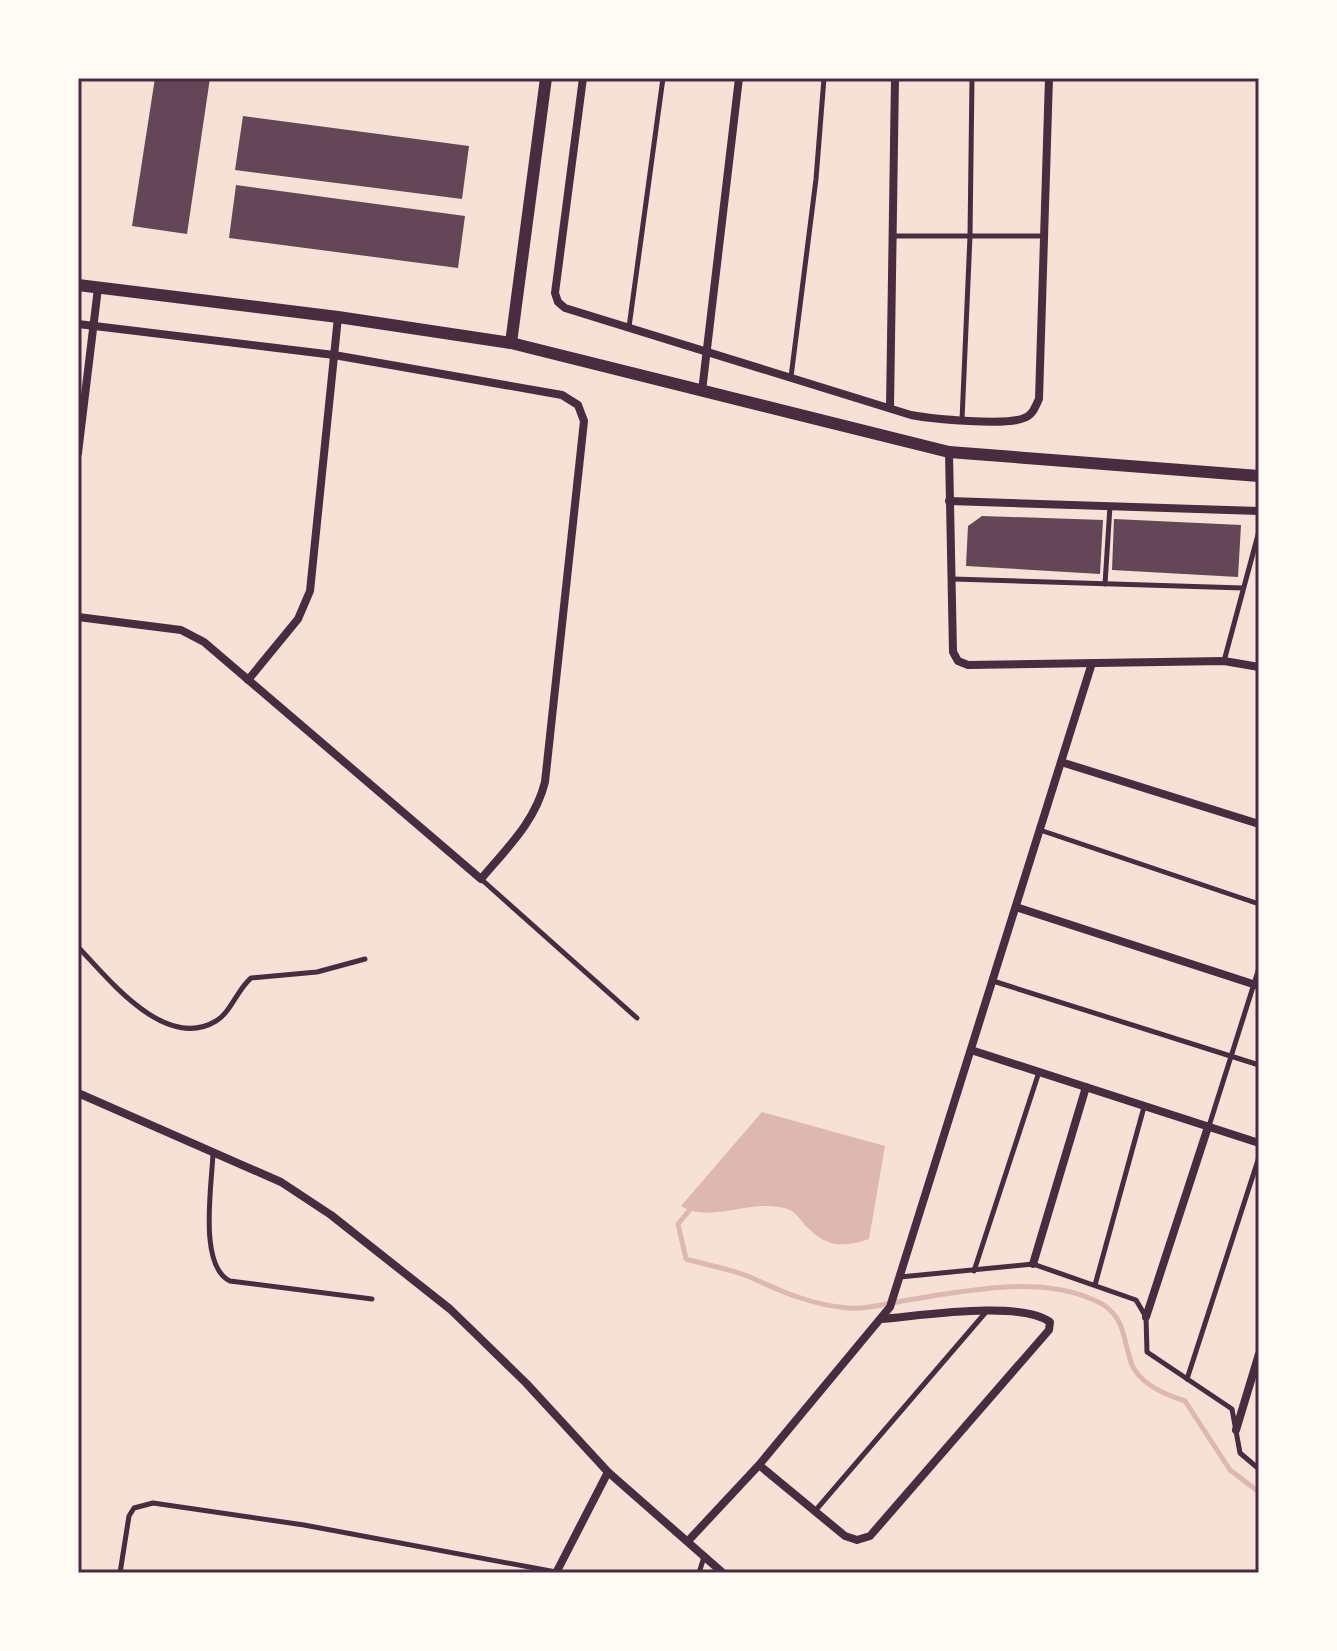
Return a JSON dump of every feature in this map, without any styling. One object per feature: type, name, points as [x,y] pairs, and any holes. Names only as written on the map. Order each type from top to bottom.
[{"type":"street","points":[[511,343],[546,78]]},
{"type":"street","points":[[583,78],[555,293],[558,302],[565,308],[890,408],[931,419],[962,420],[1022,420],[1033,413],[1039,399],[1049,78]]},
{"type":"street","points":[[702,391],[739,78]]},
{"type":"street","points":[[890,408],[895,78]]},
{"type":"street","points":[[78,285],[338,317],[511,343],[949,452],[1259,476]]},
{"type":"street","points":[[78,453],[98,288]]},
{"type":"street","points":[[248,680],[298,619],[310,591],[338,317]]},
{"type":"street","points":[[78,324],[334,355],[562,395],[578,405],[584,421],[545,782],[539,805],[529,822],[481,879],[204,642],[181,630],[78,617]]},
{"type":"street","points":[[949,452],[953,652],[958,661],[968,665],[1224,661],[1259,667]]},
{"type":"street","points":[[949,501],[1259,511]]},
{"type":"street","points":[[688,1541],[759,1465],[890,1307],[1092,663]]},
{"type":"street","points":[[1061,762],[1259,824]]},
{"type":"street","points":[[1016,907],[1256,985]]},
{"type":"street","points":[[971,1050],[1259,1143]]},
{"type":"street","points":[[1033,1264],[1086,1087]]},
{"type":"street","points":[[78,1093],[281,1182],[331,1215],[450,1309],[526,1383],[608,1472],[723,1573]]},
{"type":"street","points":[[1146,1317],[1208,1127]]},
{"type":"street","points":[[759,1465],[845,1536],[857,1540],[870,1536],[1049,1330],[1050,1322],[1042,1317],[988,1310],[881,1319]]},
{"type":"street","points":[[1236,1430],[1259,1354]]},
{"type":"street","points":[[556,1573],[608,1472]]},
{"type":"lane","points":[[629,327],[663,78]]},
{"type":"lane","points":[[791,377],[816,179],[824,78]]},
{"type":"lane","points":[[962,420],[970,236],[972,78]]},
{"type":"lane","points":[[895,236],[1043,236]]},
{"type":"lane","points":[[1105,584],[1110,506]]},
{"type":"lane","points":[[1224,661],[1259,531]]},
{"type":"lane","points":[[950,579],[1243,588]]},
{"type":"lane","points":[[1040,830],[1259,904]]},
{"type":"lane","points":[[481,879],[637,1018]]},
{"type":"lane","points":[[78,947],[146,1014],[187,1027],[217,1021],[251,978],[317,972],[365,959]]},
{"type":"lane","points":[[1208,1127],[1259,968]]},
{"type":"lane","points":[[992,980],[1259,1065]]},
{"type":"lane","points":[[974,1271],[1039,1072]]},
{"type":"lane","points":[[1095,1285],[1144,1107]]},
{"type":"lane","points":[[213,1153],[209,1231],[213,1264],[220,1276],[230,1281],[372,1299]]},
{"type":"lane","points":[[1187,1379],[1259,1157]]},
{"type":"lane","points":[[900,1277],[1033,1264],[1136,1300],[1146,1317],[1147,1352],[1232,1409],[1240,1453],[1259,1469]]},
{"type":"lane","points":[[815,1512],[988,1310]]},
{"type":"lane","points":[[120,1573],[129,1516],[134,1508],[153,1503],[304,1525],[556,1573]]},
{"type":"lane","points":[[699,1573],[705,1556]]},
{"type":"shaded area","points":[[762,1112],[885,1146],[869,1239],[844,1244],[829,1242],[815,1235],[793,1211],[777,1207],[706,1213],[681,1206]]},
{"type":"building","points":[[155,78],[210,78],[187,234],[132,226]]},
{"type":"building","points":[[243,116],[469,146],[462,199],[235,170]]},
{"type":"building","points":[[236,185],[465,216],[458,268],[229,238]]},
{"type":"building","points":[[982,516],[1103,520],[1100,574],[966,566],[968,526]]},
{"type":"building","points":[[1114,519],[1241,525],[1238,577],[1112,570]]},
{"type":"waterway","points":[[689,1211],[678,1224],[686,1259],[742,1274],[822,1304],[861,1308],[998,1287],[1048,1288],[1094,1300],[1105,1306],[1118,1320],[1132,1365],[1141,1378],[1170,1396],[1185,1401],[1230,1470],[1259,1492]]}]
